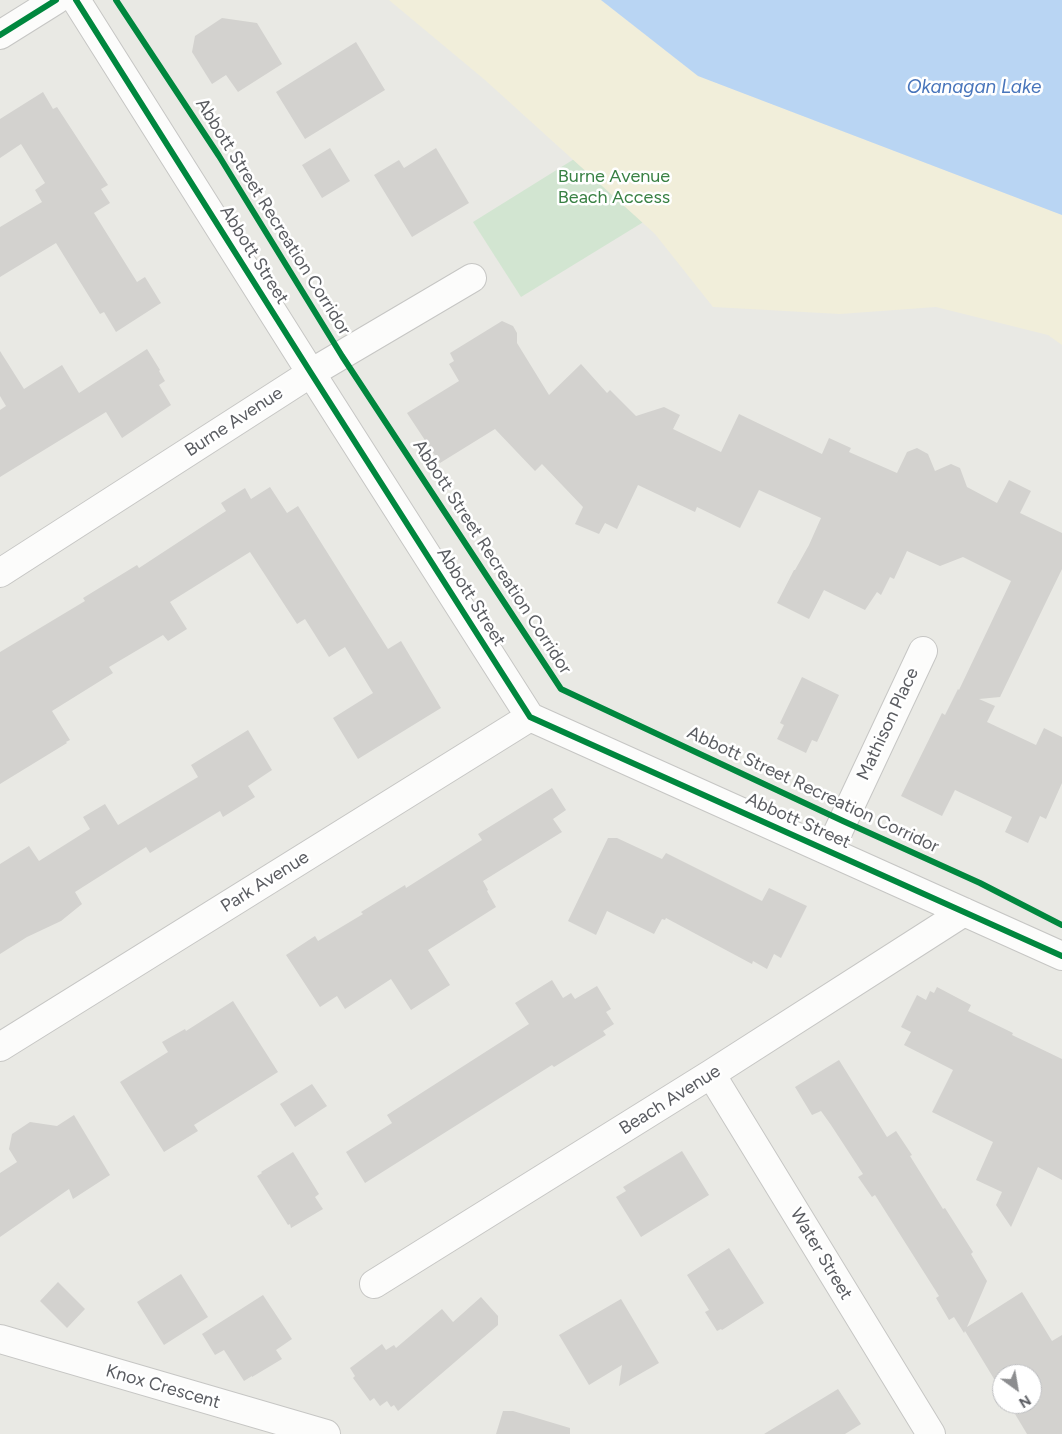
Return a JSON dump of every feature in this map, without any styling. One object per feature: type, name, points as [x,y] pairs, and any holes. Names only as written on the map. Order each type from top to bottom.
[{"type":"street","points":[[0,35],[56,0]]},
{"type":"street","name":"Abbott Street","points":[[76,0],[530,717],[964,912],[1059,946]]},
{"type":"street","name":"Burne Avenue","points":[[0,573],[311,373],[472,278]]},
{"type":"street","name":"Mathison Place","points":[[828,851],[922,651]]},
{"type":"street","name":"Park Avenue","points":[[0,1047],[530,717]]},
{"type":"street","name":"Beach Avenue","points":[[374,1284],[712,1074],[964,912]]},
{"type":"street","name":"Water Street","points":[[712,1074],[926,1432]]},
{"type":"street","name":"Knox Crescent","points":[[0,1339],[326,1434]]},
{"type":"green space","name":"Burne Avenue Beach Access","points":[[632,123],[650,218],[521,297],[473,222]]},
{"type":"sand","points":[[389,0],[601,0],[698,76],[1062,215],[1062,345],[1048,335],[936,307],[840,314],[713,307],[655,234],[485,80]]},
{"type":"water","name":"Okanagan Lake","points":[[601,0],[1062,0],[1062,215],[698,76]]},
{"type":"building","points":[[222,18],[257,23],[282,64],[238,92],[226,75],[212,84],[192,52],[195,36]]},
{"type":"building","points":[[356,42],[385,90],[305,139],[276,92]]},
{"type":"building","points":[[43,92],[53,109],[57,107],[108,185],[101,189],[110,203],[94,213],[137,282],[145,277],[161,303],[116,332],[104,312],[100,314],[56,243],[0,277],[0,227],[42,202],[35,190],[45,183],[21,144],[0,158],[0,119]]},
{"type":"building","points":[[330,148],[350,181],[322,198],[302,165]]},
{"type":"building","points":[[436,148],[469,203],[412,237],[374,175],[399,160],[404,168]]},
{"type":"building","points":[[502,321],[513,326],[517,333],[517,343],[549,395],[581,364],[607,393],[610,390],[636,416],[664,407],[680,415],[673,429],[721,452],[739,414],[822,454],[829,438],[851,448],[849,452],[897,473],[907,452],[917,448],[928,454],[935,471],[951,464],[960,468],[967,487],[997,503],[1009,480],[1031,491],[1020,513],[1062,533],[1062,569],[1000,697],[979,699],[995,706],[987,722],[1036,745],[1044,728],[1062,737],[1062,783],[1046,819],[1040,816],[1028,843],[1005,832],[1012,817],[955,790],[942,816],[901,796],[942,713],[945,715],[959,690],[1011,581],[963,557],[940,566],[907,551],[894,579],[890,577],[881,595],[877,592],[865,610],[824,590],[809,619],[777,603],[809,545],[821,518],[759,490],[740,528],[697,507],[695,512],[638,485],[617,529],[605,523],[599,534],[575,524],[583,507],[542,464],[535,471],[495,429],[440,463],[407,413],[459,381],[449,364],[454,361],[450,353]]},
{"type":"building","points":[[147,349],[165,381],[159,385],[171,405],[122,438],[106,412],[0,477],[0,410],[6,406],[0,396],[0,351],[24,389],[62,365],[79,393]]},
{"type":"building","points":[[270,487],[287,513],[298,506],[388,649],[401,641],[441,708],[358,759],[333,718],[373,693],[345,647],[329,657],[305,619],[297,624],[250,552],[170,602],[187,629],[168,641],[163,635],[109,667],[113,673],[52,711],[70,740],[0,784],[0,652],[85,601],[83,598],[137,565],[139,568],[226,511],[221,503],[245,488],[251,499]]},
{"type":"building","points":[[802,677],[839,695],[817,742],[812,740],[806,753],[777,739],[784,725],[780,723]]},
{"type":"building","points":[[248,730],[272,770],[248,786],[255,797],[223,817],[220,811],[150,853],[146,847],[75,892],[82,904],[61,921],[27,937],[0,954],[0,864],[29,846],[39,861],[90,829],[83,817],[105,804],[118,825],[198,777],[191,765]]},
{"type":"building","points":[[552,788],[566,810],[553,819],[562,832],[483,881],[496,907],[428,950],[450,985],[411,1010],[391,979],[345,1009],[337,996],[320,1007],[286,955],[315,936],[318,941],[363,914],[361,912],[405,885],[406,888],[482,840],[478,834]]},
{"type":"building","points":[[608,838],[617,838],[662,859],[666,853],[762,901],[769,888],[807,906],[781,958],[774,954],[767,969],[753,961],[752,964],[666,918],[665,920],[662,919],[654,934],[607,911],[596,935],[568,921]]},
{"type":"building","points":[[552,980],[563,998],[571,993],[575,999],[597,986],[611,1009],[606,1012],[614,1024],[603,1031],[606,1035],[554,1067],[552,1065],[365,1183],[346,1152],[392,1123],[387,1115],[529,1024],[515,1003]]},
{"type":"building","points":[[937,987],[971,1005],[968,1011],[1062,1059],[1062,1180],[1038,1167],[1011,1227],[996,1205],[1002,1192],[976,1180],[993,1142],[932,1112],[953,1070],[904,1045],[911,1032],[901,1027],[917,995],[926,1000],[930,991],[934,993]]},
{"type":"building","points":[[233,1001],[278,1072],[194,1125],[198,1131],[164,1152],[120,1082],[168,1052],[162,1042],[185,1029],[186,1031]]},
{"type":"building","points":[[839,1060],[887,1137],[896,1131],[943,1209],[945,1208],[973,1252],[971,1254],[987,1281],[967,1327],[1022,1292],[1052,1341],[1062,1335],[1062,1434],[1027,1434],[1015,1414],[1042,1414],[1042,1364],[992,1364],[992,1376],[965,1331],[964,1333],[954,1317],[949,1320],[936,1298],[939,1296],[875,1195],[872,1197],[858,1177],[863,1174],[831,1125],[821,1111],[812,1115],[795,1087]]},
{"type":"building","points":[[312,1084],[327,1106],[295,1127],[280,1104]]},
{"type":"building","points":[[74,1115],[110,1175],[73,1199],[69,1189],[0,1237],[0,1173],[17,1162],[9,1149],[12,1134],[30,1122],[57,1126]]},
{"type":"building","points":[[682,1151],[709,1195],[641,1237],[616,1197],[626,1191],[623,1187]]},
{"type":"building","points":[[293,1152],[319,1194],[315,1197],[323,1209],[291,1228],[257,1176]]},
{"type":"building","points":[[729,1248],[764,1303],[722,1330],[717,1331],[705,1312],[709,1310],[687,1275]]},
{"type":"building","points":[[181,1274],[208,1317],[164,1345],[137,1302]]},
{"type":"building","points":[[58,1282],[85,1309],[67,1328],[40,1301]]},
{"type":"building","points":[[263,1295],[292,1339],[276,1350],[282,1359],[244,1381],[224,1350],[215,1355],[202,1334]]},
{"type":"building","points":[[481,1297],[498,1316],[498,1325],[398,1411],[394,1405],[391,1407],[387,1401],[380,1406],[374,1398],[370,1401],[353,1378],[355,1376],[350,1368],[382,1344],[386,1350],[394,1345],[396,1348],[442,1309],[453,1322]]},
{"type":"building","points":[[621,1299],[659,1363],[619,1386],[622,1365],[589,1385],[559,1335]]},
{"type":"building","points":[[838,1389],[861,1424],[845,1434],[764,1434]]},
{"type":"building","points":[[503,1411],[513,1411],[570,1428],[570,1434],[496,1434]]},
{"type":"cycle path","points":[[0,35],[56,0]]},
{"type":"cycle path","points":[[76,0],[530,717],[1062,956]]},
{"type":"cycle path","name":"Abbott Street Recreation Corridor","points":[[116,0],[219,156],[342,356],[561,689],[980,883],[1062,925]]}]
